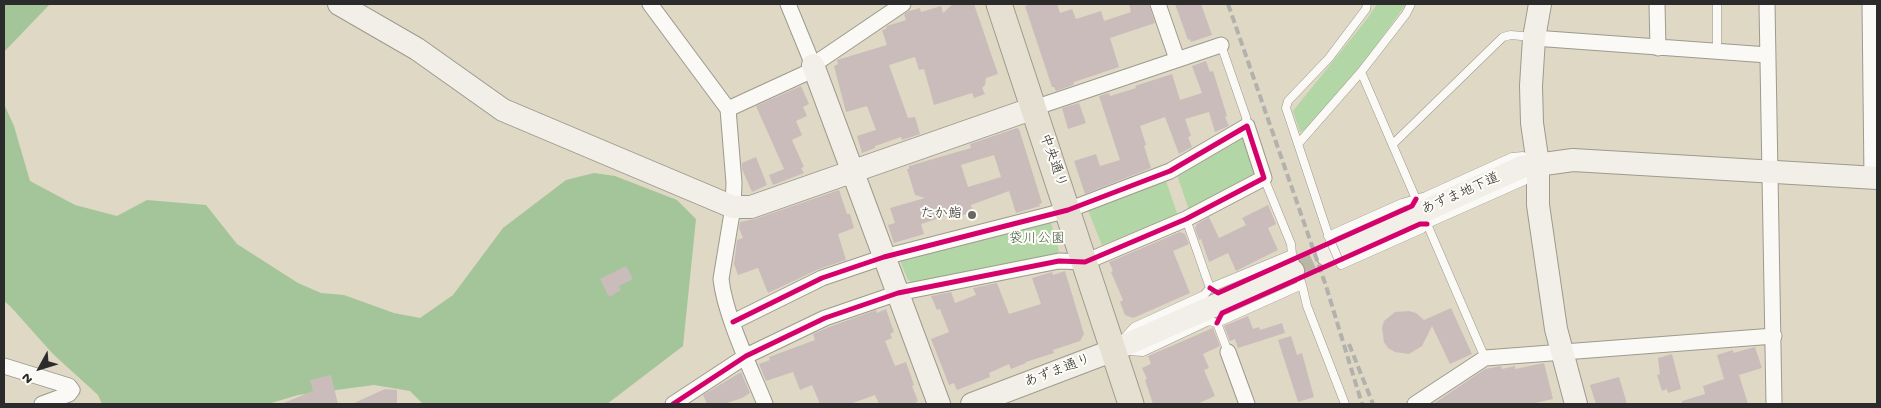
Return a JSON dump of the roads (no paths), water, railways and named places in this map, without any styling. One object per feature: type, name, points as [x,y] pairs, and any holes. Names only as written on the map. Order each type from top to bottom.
[{"type":"main road","name":"中央通り","points":[[999,4],[1131,404]]},
{"type":"street","points":[[339,4],[417,49],[503,110],[733,207],[751,207],[852,170],[1221,45]]},
{"type":"street","points":[[650,4],[728,109],[734,183],[733,207],[721,279],[722,288],[733,322],[765,404]]},
{"type":"street","points":[[788,4],[814,67],[939,404]]},
{"type":"street","points":[[728,109],[814,67],[903,4]]},
{"type":"street","points":[[1158,4],[1177,60]]},
{"type":"street","points":[[1540,4],[1534,38],[1531,86],[1532,123],[1538,164],[1538,205],[1556,329],[1576,404]]},
{"type":"street","points":[[1657,4],[1658,48]]},
{"type":"street","points":[[1767,4],[1774,404]]},
{"type":"street","points":[[1538,164],[1573,160],[1875,178],[1870,4]]},
{"type":"street","points":[[1534,38],[1768,55]]},
{"type":"street","points":[[673,404],[746,356],[825,318],[898,293],[1059,261],[1085,262],[1186,219],[1264,178],[1247,126],[1170,171],[1068,210],[884,256],[822,278],[733,322]]},
{"type":"street","name":"あずま地下道","points":[[1331,248],[1522,167],[1538,164]]},
{"type":"street","name":"あずま通り","points":[[972,404],[1114,350],[1295,270]]},
{"type":"street","points":[[1415,404],[1485,358],[1774,336]]},
{"type":"street","points":[[1228,352],[1248,404]]},
{"type":"street","points":[[4,366],[69,386],[72,390],[69,394],[42,404]]},
{"type":"lane","points":[[1331,248],[1402,203],[1426,196],[1512,157],[1523,156],[1538,164],[1524,181],[1341,265],[1331,248],[1286,108],[1288,101],[1329,58],[1368,4]]},
{"type":"lane","points":[[1298,144],[1361,72],[1406,14],[1411,4]]},
{"type":"lane","points":[[1717,4],[1717,51]]},
{"type":"lane","points":[[1393,144],[1503,37],[1512,35],[1534,38]]},
{"type":"lane","points":[[1221,45],[1246,117],[1247,126]]},
{"type":"lane","points":[[1361,72],[1416,199]]},
{"type":"lane","points":[[1264,178],[1291,244],[1295,270],[1344,404]]},
{"type":"lane","points":[[1186,219],[1210,288]]},
{"type":"lane","points":[[1427,224],[1485,358]]},
{"type":"lane","points":[[1114,350],[1134,327],[1204,295],[1210,288],[1295,270]]},
{"type":"lane","points":[[1114,350],[1143,352],[1209,321],[1218,323],[1295,270]]},
{"type":"lane","points":[[1218,323],[1228,352]]},
{"type":"tunnel","points":[[1293,271],[1327,255]]},
{"type":"railway","points":[[1228,4],[1326,286],[1362,404]]},
{"type":"railway","points":[[1349,344],[1373,404]]},
{"type":"place","name":"たか鮨","points":[[972,215]]},
{"type":"park label","name":"袋川公園","points":[[1037,240]]}]
